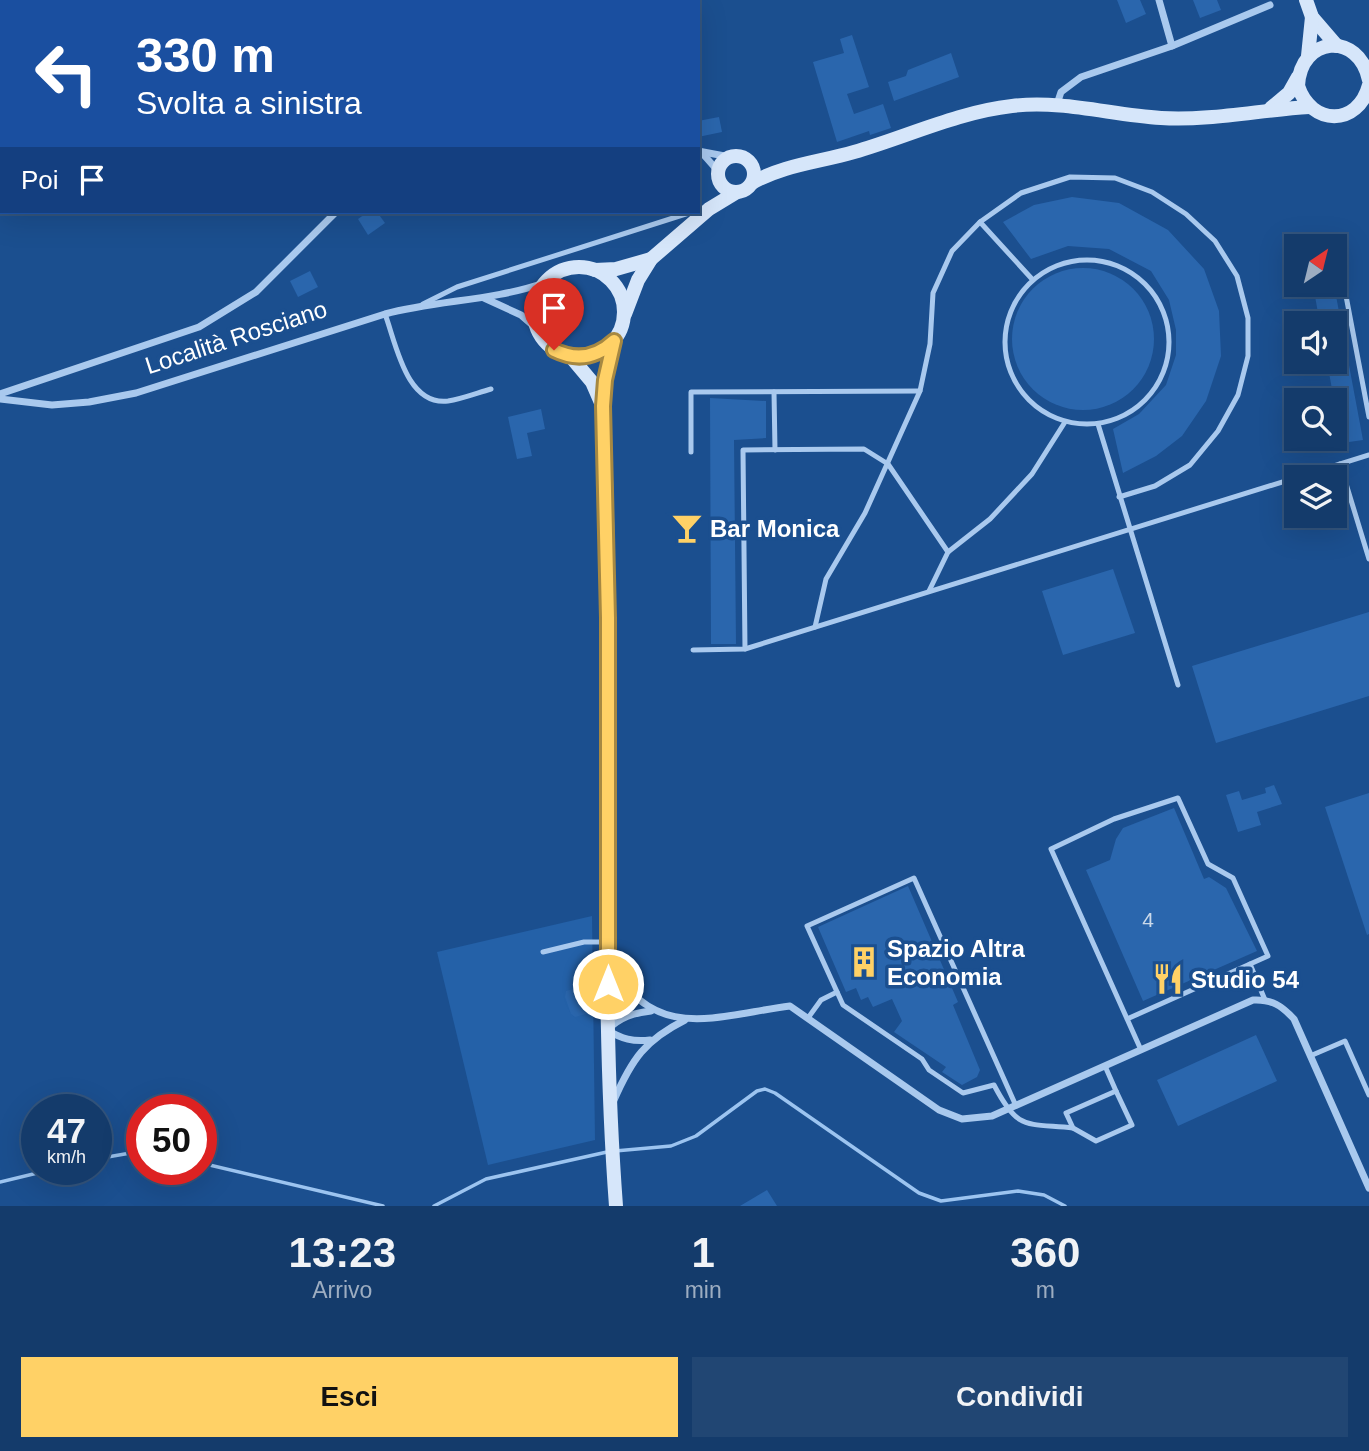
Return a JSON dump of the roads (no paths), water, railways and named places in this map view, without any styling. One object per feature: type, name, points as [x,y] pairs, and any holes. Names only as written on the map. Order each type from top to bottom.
[{"type":"main road","points":[[1306,0],[1312,17],[1337,46]]},
{"type":"main road","points":[[1271,108],[1289,93],[1308,56],[1312,17]]},
{"type":"main road","points":[[1298,77],[1302,97],[1309,107],[1320,114],[1343,115],[1362,102],[1369,82],[1365,60],[1337,46],[1321,47],[1308,56]]},
{"type":"main road","points":[[704,210],[779,170],[833,159],[954,119],[1011,106],[1057,104],[1161,118],[1210,117],[1271,108],[1309,107]]},
{"type":"main road","points":[[704,210],[719,177],[720,165],[730,157],[736,155],[779,170]]},
{"type":"main road","points":[[748,159],[754,170],[752,183]]},
{"type":"main road","points":[[719,177],[725,188],[737,192]]},
{"type":"main road","points":[[616,1206],[609,1111],[607,1030],[608,618],[603,406],[605,380],[614,341],[638,280],[651,259],[700,214]]},
{"type":"main road","points":[[603,406],[592,382],[571,357],[554,350],[536,328],[534,309],[544,283],[568,268],[616,269],[651,259]]},
{"type":"main road","points":[[595,270],[617,288],[624,315]]},
{"type":"main road","points":[[571,357],[599,353],[614,341]]},
{"type":"street","points":[[1159,0],[1172,46]]},
{"type":"street","points":[[1057,104],[1061,92],[1081,78],[1172,46],[1270,5]]},
{"type":"street","points":[[700,151],[730,157]]},
{"type":"street","points":[[700,152],[713,163],[719,177]]},
{"type":"street","name":"Località Rosciano","points":[[0,397],[199,327],[256,292],[334,214]]},
{"type":"street","name":"Località Rosciano","points":[[0,397],[52,405],[89,402],[136,393],[385,314],[423,304],[484,298],[544,283]]},
{"type":"street","points":[[484,298],[521,315],[536,328]]},
{"type":"street","points":[[608,961],[620,982],[651,1011]]},
{"type":"street","points":[[686,1020],[651,1011],[633,1013],[618,1020],[607,1030],[620,1038],[635,1042],[650,1040],[686,1020],[790,1006],[939,1110],[962,1119],[992,1116],[1253,1000],[1265,1000],[1282,1006],[1294,1019],[1369,1188]]},
{"type":"street","points":[[609,1111],[634,1060],[650,1040]]},
{"type":"lane","points":[[815,627],[826,579],[865,513],[920,391],[930,344],[933,293],[952,251],[980,222],[1021,192],[1070,177],[1115,178],[1152,192],[1186,214],[1215,241],[1237,276],[1248,318],[1248,356],[1238,395],[1219,432],[1190,465],[1155,486],[1119,497]]},
{"type":"lane","points":[[423,304],[457,287],[686,214]]},
{"type":"lane","points":[[980,222],[1032,279]]},
{"type":"lane","points":[[1065,261],[1108,261],[1145,281],[1166,314],[1170,351],[1157,387],[1132,412],[1098,424],[1065,422],[1038,409],[1015,384],[1003,346],[1009,312],[1032,279],[1065,261]]},
{"type":"lane","points":[[1346,298],[1369,417]]},
{"type":"lane","points":[[385,314],[411,383],[420,394],[433,400],[447,401],[491,390]]},
{"type":"lane","points":[[691,452],[691,392],[920,391]]},
{"type":"lane","points":[[774,392],[775,450]]},
{"type":"lane","points":[[929,591],[948,552],[990,519],[1032,474],[1065,422]]},
{"type":"lane","points":[[1098,424],[1178,685]]},
{"type":"lane","points":[[745,649],[743,450],[864,449],[888,464],[948,552]]},
{"type":"lane","points":[[693,650],[745,649],[1369,455]]},
{"type":"lane","points":[[1340,464],[1369,559]]},
{"type":"lane","points":[[1127,1019],[1268,956],[1233,878],[1208,864],[1178,798],[1114,818],[1051,849],[1127,1019],[1141,1050]]},
{"type":"lane","points":[[1016,1106],[914,878],[807,926],[843,1005],[922,1059],[929,1070],[963,1093],[994,1085],[1007,1110],[1021,1122],[1073,1128],[1096,1141],[1132,1125],[1105,1066]]},
{"type":"lane","points":[[543,952],[584,942],[607,942]]},
{"type":"lane","points":[[1250,964],[1265,1000]]},
{"type":"lane","points":[[808,1018],[821,1000],[837,992]]},
{"type":"lane","points":[[1310,1056],[1345,1041],[1369,1095]]},
{"type":"lane","points":[[1073,1128],[1066,1113],[1116,1091]]},
{"type":"waterway","points":[[615,1151],[671,1146],[696,1136],[757,1091],[765,1089],[775,1093],[919,1193],[941,1201],[1018,1191],[1044,1195],[1065,1206]]},
{"type":"waterway","points":[[434,1206],[486,1179],[607,1152]]},
{"type":"waterway","points":[[112,1156],[126,1154]]},
{"type":"waterway","points":[[217,1167],[383,1206]]},
{"type":"waterway","points":[[0,1182],[21,1177]]},
{"type":"place","name":"Bar Monica","points":[[687,528]]},
{"type":"place","name":"Spazio Altra Economia","points":[[864,962]]},
{"type":"place","name":"Studio 54","points":[[1168,979]]}]
